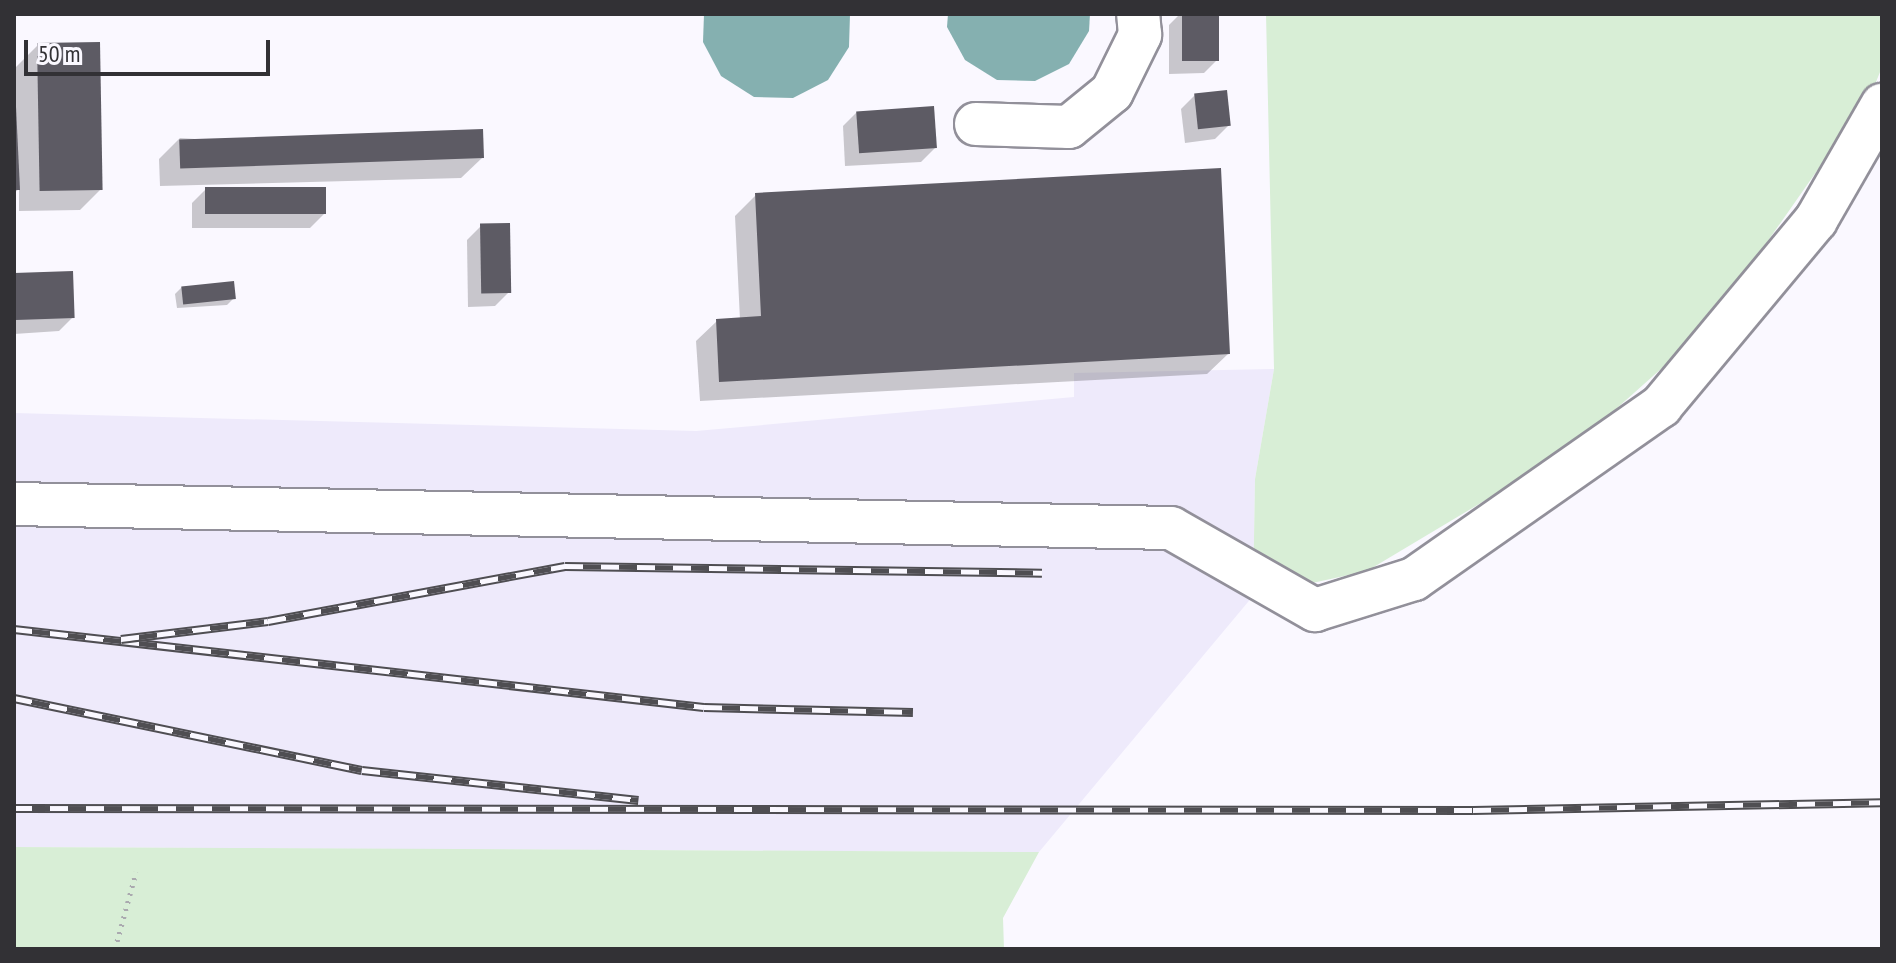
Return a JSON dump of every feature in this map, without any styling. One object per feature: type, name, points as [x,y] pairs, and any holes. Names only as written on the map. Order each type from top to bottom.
[{"type":"lane","points":[[976,124],[1069,127],[1112,92],[1140,35],[1138,14]]},
{"type":"lane","points":[[14,504],[1171,528],[1315,610],[1414,579],[1661,406],[1816,220],[1882,105]]},
{"type":"path","points":[[115,949],[136,872]]},
{"type":"shaded area","points":[[1274,369],[1255,479],[1253,596],[1039,852],[14,847],[14,413],[696,431],[1074,397],[1074,373]]},
{"type":"green space","points":[[1266,14],[1882,14],[1882,67],[1872,92],[1707,328],[1571,449],[1367,571],[1253,596],[1255,479],[1274,369]]},
{"type":"green space","points":[[14,847],[1039,852],[1003,918],[1004,949],[14,949]]},
{"type":"water","points":[[704,14],[850,14],[849,47],[828,80],[793,98],[754,97],[721,76],[703,42]]},
{"type":"water","points":[[948,14],[1090,14],[1089,31],[1069,64],[1035,81],[997,80],[965,60],[947,27]]},
{"type":"building","points":[[1182,14],[1219,14],[1219,61],[1182,61]]},
{"type":"building","points":[[100,42],[103,190],[40,191],[37,43]]},
{"type":"building","points":[[14,65],[20,190],[14,190]]},
{"type":"building","points":[[1227,90],[1231,126],[1198,129],[1194,93]]},
{"type":"building","points":[[934,106],[937,148],[859,153],[856,111]]},
{"type":"building","points":[[483,129],[484,158],[180,169],[179,140]]},
{"type":"building","points":[[1221,168],[1230,354],[719,382],[716,319],[761,316],[755,193]]},
{"type":"building","points":[[205,187],[326,187],[326,214],[205,214]]},
{"type":"building","points":[[510,223],[511,293],[481,294],[480,224]]},
{"type":"building","points":[[73,271],[75,318],[16,320],[14,273]]},
{"type":"building","points":[[234,281],[236,299],[183,304],[181,287]]},
{"type":"railway","points":[[121,639],[268,621],[565,566],[1042,573]]},
{"type":"railway","points":[[14,629],[704,707],[913,712]]},
{"type":"railway","points":[[14,698],[362,770],[638,800]]},
{"type":"railway","points":[[14,808],[1473,810],[1882,802]]}]
